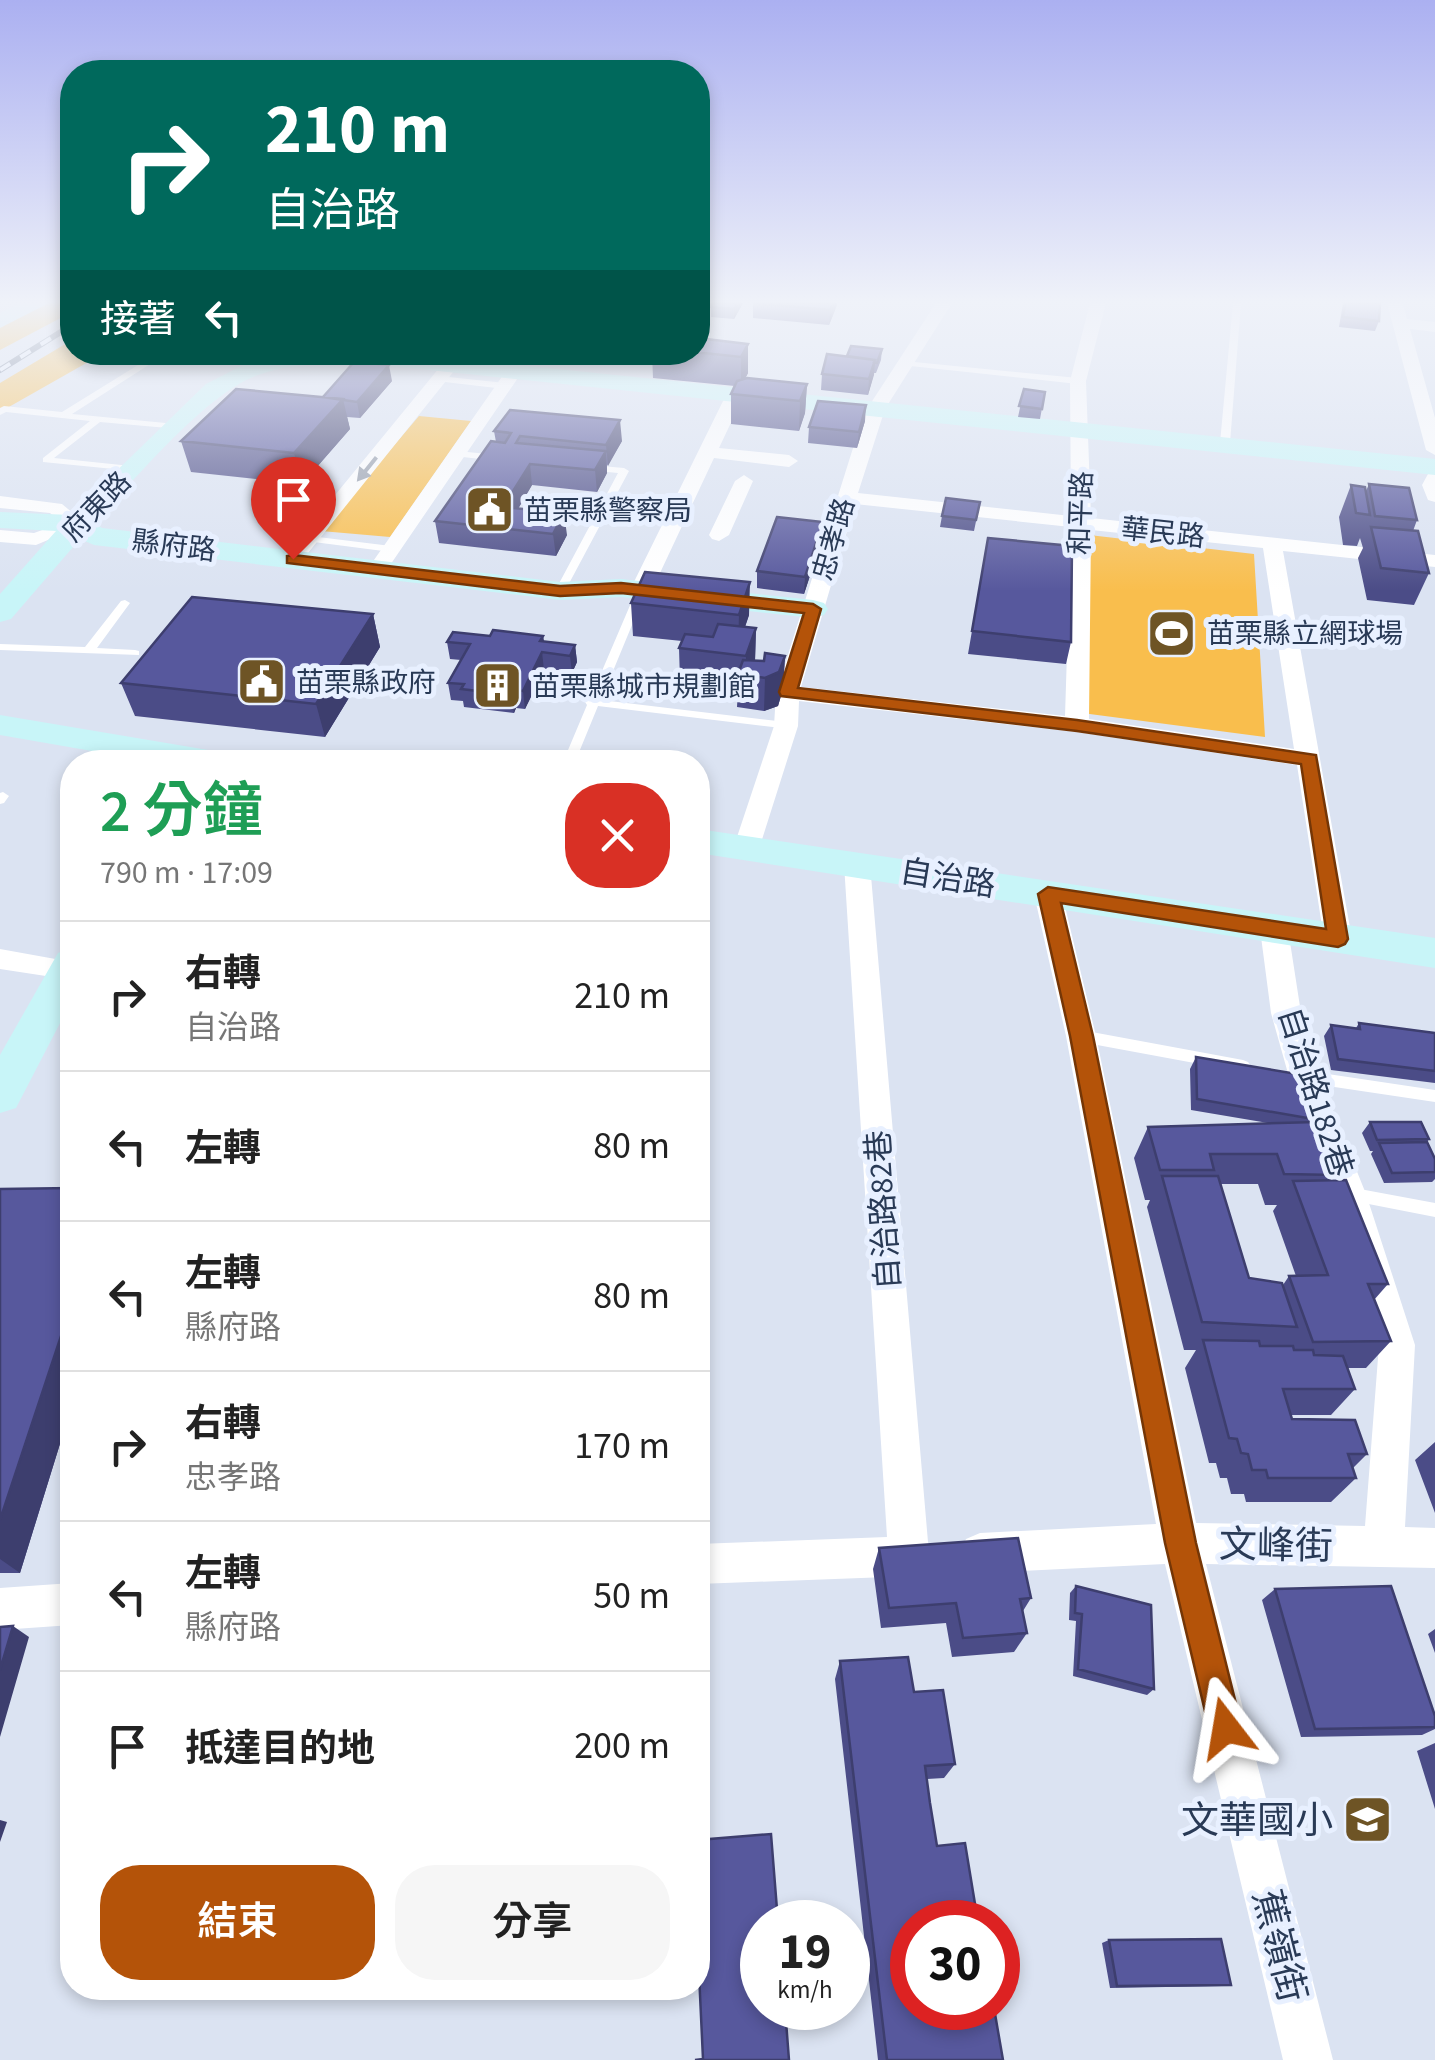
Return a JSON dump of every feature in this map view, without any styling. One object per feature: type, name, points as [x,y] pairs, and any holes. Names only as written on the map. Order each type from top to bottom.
[{"type":"street","name":"府東路","points":[[1,610],[76,524],[204,399]]},
{"type":"street","points":[[301,549],[422,399]]},
{"type":"street","points":[[384,559],[457,454],[486,399]]},
{"type":"street","points":[[719,536],[708,505],[708,452],[733,399]]},
{"type":"street","name":"府東路","points":[[783,399],[1435,466]]},
{"type":"street","name":"忠孝路","points":[[746,849],[786,726],[788,692],[845,497],[882,399]]},
{"type":"street","name":"和平路","points":[[1077,726],[1079,399]]},
{"type":"street","points":[[1421,399],[1435,450]]},
{"type":"street","points":[[708,452],[789,461]]},
{"type":"street","points":[[1435,478],[1435,496]]},
{"type":"street","points":[[641,590],[708,505],[744,481]]},
{"type":"street","name":"華民路","points":[[845,497],[1435,561]]},
{"type":"street","points":[[0,502],[55,508],[76,524]]},
{"type":"street","name":"縣府路","points":[[0,519],[76,524],[94,536],[301,549],[384,559],[560,591],[641,590],[813,609]]},
{"type":"street","points":[[0,536],[36,539],[76,524]]},
{"type":"street","points":[[1272,544],[1338,939]]},
{"type":"street","points":[[788,692],[1077,726],[1310,759]]},
{"type":"street","points":[[0,725],[141,750]]},
{"type":"street","name":"自治路","points":[[710,843],[1435,954]]},
{"type":"street","name":"自治路82巷","points":[[856,864],[909,1556]]},
{"type":"street","name":"蕉嶺街","points":[[1048,894],[1082,1036],[1180,1543],[1308,2060]]},
{"type":"street","name":"自治路182巷","points":[[1274,929],[1295,1075],[1349,1194],[1398,1345],[1384,1547]]},
{"type":"street","points":[[0,959],[60,966]]},
{"type":"street","points":[[5,1071],[60,983]]},
{"type":"street","name":"文峰街","points":[[710,1564],[1180,1543],[1435,1548]]},
{"type":"street","points":[[0,1609],[60,1604]]},
{"type":"lane","points":[[64,414],[88,399]]},
{"type":"lane","points":[[1225,443],[1229,399]]},
{"type":"lane","points":[[0,412],[4,409],[64,414],[176,427]]},
{"type":"lane","points":[[99,418],[46,460],[131,469]]},
{"type":"lane","points":[[457,454],[510,460]]},
{"type":"lane","points":[[560,591],[624,472],[586,468]]},
{"type":"lane","points":[[574,750],[641,590]]},
{"type":"lane","points":[[90,649],[125,602]]},
{"type":"lane","points":[[0,647],[136,652]]},
{"type":"lane","points":[[592,702],[786,726]]},
{"type":"lane","points":[[1082,1036],[1267,1070]]},
{"type":"lane","points":[[1295,1075],[1435,1096]]},
{"type":"lane","points":[[1349,1194],[1435,1210]]},
{"type":"shaded area","points":[[0,399],[23,399],[0,412]]},
{"type":"shaded area","points":[[419,416],[471,421],[390,537],[321,531]]},
{"type":"shaded area","name":"苗栗縣立網球場","points":[[1089,535],[1254,554],[1265,737],[1082,713]]},
{"type":"building","points":[[225,399],[343,399],[294,453],[181,441]]},
{"type":"building","points":[[1021,399],[1044,399],[1042,409],[1019,406]]},
{"type":"building","points":[[818,401],[866,405],[859,432],[809,427]]},
{"type":"building","points":[[510,410],[620,420],[606,445],[520,436],[516,443],[606,451],[595,470],[530,464],[503,507],[564,513],[553,534],[435,521],[491,441],[505,443],[511,433],[494,431]]},
{"type":"building","points":[[1369,484],[1409,488],[1417,520],[1375,516]]},
{"type":"building","points":[[1351,485],[1365,487],[1370,515],[1356,513]]},
{"type":"building","points":[[946,498],[980,502],[976,520],[942,516]]},
{"type":"building","points":[[777,517],[823,522],[805,577],[757,571]]},
{"type":"building","points":[[1371,527],[1418,531],[1429,573],[1381,568]]},
{"type":"building","points":[[988,538],[1072,546],[1071,642],[972,631]]},
{"type":"building","points":[[645,572],[750,582],[739,615],[631,603]]},
{"type":"building","points":[[192,597],[373,614],[316,704],[121,683]]},
{"type":"building","points":[[718,624],[756,628],[746,656],[679,648],[685,634],[713,637]]},
{"type":"building","points":[[493,630],[543,636],[540,641],[575,645],[570,656],[542,652],[523,691],[513,690],[511,695],[461,689],[464,684],[448,683],[470,644],[447,642],[453,632],[490,636]]},
{"type":"building","points":[[765,653],[785,656],[779,672],[765,678],[738,674],[743,660],[764,661]]},
{"type":"building","points":[[1359,1023],[1435,1033],[1435,1071],[1338,1059],[1331,1025],[1360,1029]]},
{"type":"building","points":[[1196,1057],[1309,1076],[1313,1119],[1197,1099]]},
{"type":"building","points":[[1316,1122],[1336,1175],[1284,1174],[1277,1154],[1210,1154],[1214,1170],[1160,1170],[1148,1127]]},
{"type":"building","points":[[1370,1122],[1421,1122],[1429,1139],[1377,1140]]},
{"type":"building","points":[[1427,1142],[1435,1159],[1435,1172],[1392,1173],[1379,1143]]},
{"type":"building","points":[[1162,1176],[1218,1176],[1249,1278],[1282,1283],[1297,1327],[1202,1322]]},
{"type":"building","points":[[1346,1180],[1388,1284],[1368,1284],[1391,1341],[1313,1342],[1289,1276],[1328,1275],[1293,1181]]},
{"type":"building","points":[[60,1188],[60,1339],[0,1520],[0,1189]]},
{"type":"building","points":[[1203,1340],[1259,1341],[1260,1346],[1293,1346],[1294,1350],[1313,1350],[1314,1355],[1343,1356],[1355,1389],[1283,1389],[1292,1419],[1355,1420],[1367,1454],[1348,1454],[1356,1478],[1268,1478],[1266,1470],[1252,1470],[1248,1454],[1241,1453],[1237,1439],[1229,1438]]},
{"type":"building","points":[[1018,1538],[1031,1598],[1020,1599],[1027,1633],[963,1638],[956,1603],[889,1608],[879,1548]]},
{"type":"building","points":[[1076,1586],[1151,1605],[1154,1689],[1078,1669],[1082,1614],[1075,1613]]},
{"type":"building","points":[[1391,1586],[1435,1716],[1435,1727],[1315,1729],[1275,1589]]},
{"type":"building","points":[[13,1626],[0,1670],[0,1627]]},
{"type":"building","points":[[908,1657],[914,1692],[943,1690],[955,1764],[925,1766],[930,1803],[937,1846],[965,1843],[974,1900],[890,1900],[890,2030],[998,2030],[1003,2060],[887,2060],[840,1661]]},
{"type":"building","points":[[771,1834],[776,1900],[740,1900],[740,2030],[787,2030],[789,2060],[695,2060],[703,2059],[700,2000],[710,2000],[710,1839]]},
{"type":"building","points":[[1221,1939],[1231,1985],[1117,1986],[1109,1940]]},
{"type":"place","name":"苗栗縣警察局","points":[[489,510]]},
{"type":"place","name":"苗栗縣立網球場","points":[[1172,633]]},
{"type":"place","name":"苗栗縣政府","points":[[261,682]]},
{"type":"place","name":"苗栗縣城市規劃館","points":[[497,686]]},
{"type":"place","name":"文華國小","points":[[1368,1820]]},
{"type":"route","points":[[293,559],[560,591],[621,588],[813,609],[788,692],[1077,726],[1310,759],[1338,939],[1048,894],[1082,1036],[1180,1543],[1226,1728]]}]
